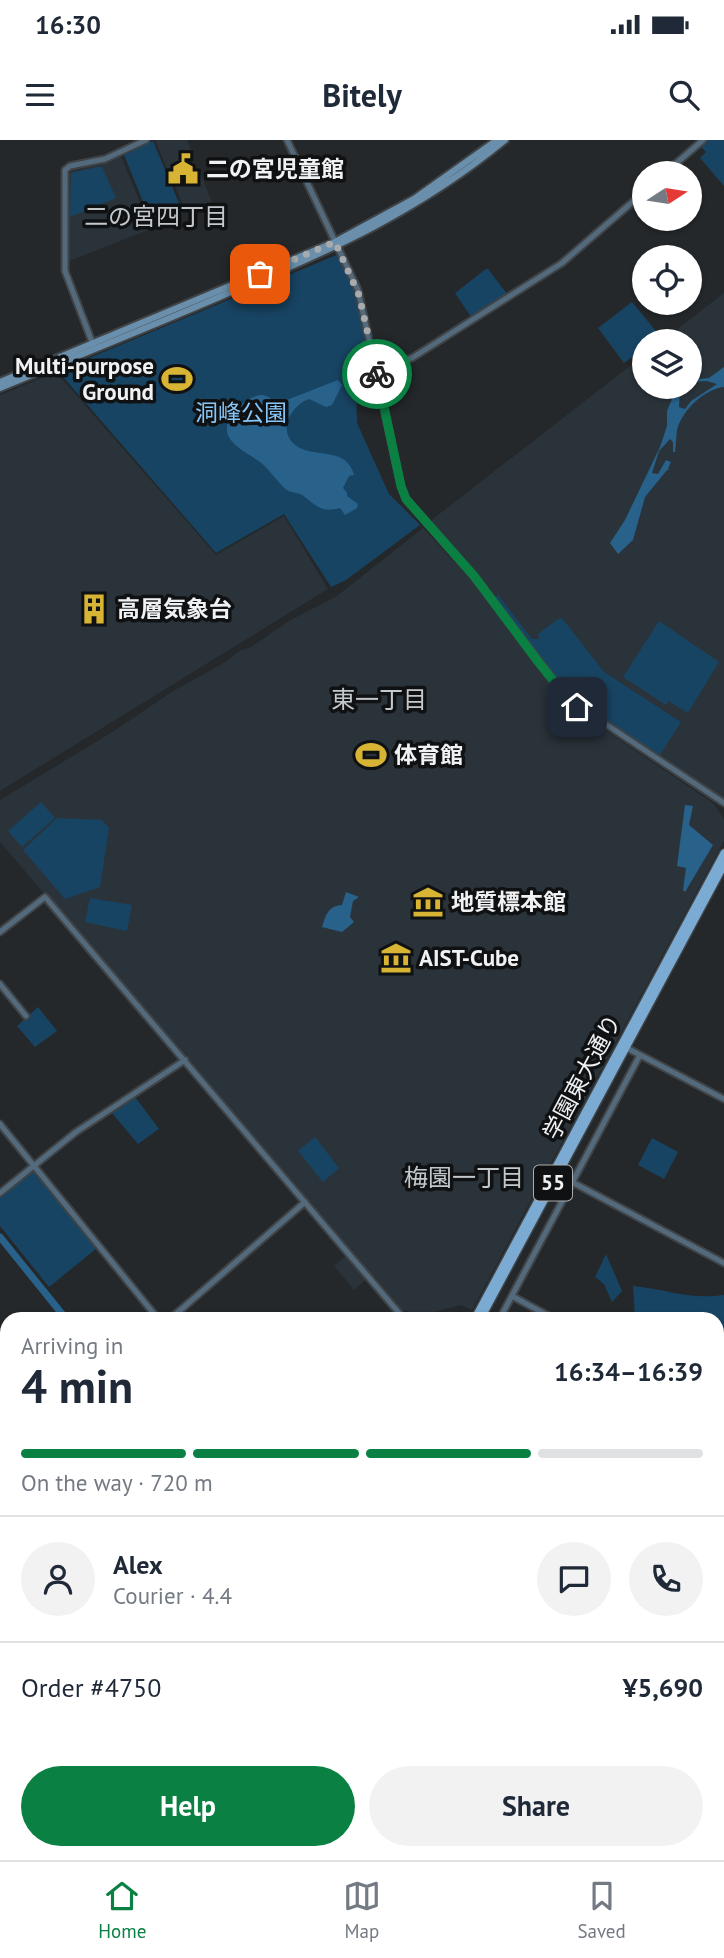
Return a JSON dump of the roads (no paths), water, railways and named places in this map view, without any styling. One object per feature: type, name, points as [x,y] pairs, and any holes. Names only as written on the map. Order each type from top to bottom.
[{"type":"main road","points":[[0,388],[336,244],[416,204],[502,140]]},
{"type":"main road","points":[[0,382],[94,346]]},
{"type":"main road","name":"学園東大通り","points":[[484,1312],[724,853]]},
{"type":"main road","name":"学園東大通り","points":[[478,1312],[724,864]]},
{"type":"street","points":[[94,346],[65,271],[65,170],[70,166],[105,159],[146,140]]},
{"type":"street","points":[[287,140],[359,295],[401,486],[409,504],[474,576],[568,699],[724,803]]},
{"type":"street","points":[[679,161],[703,140]]},
{"type":"street","points":[[376,369],[412,358],[562,263],[632,202]]},
{"type":"street","points":[[0,932],[46,897],[398,1312]]},
{"type":"street","points":[[0,984],[26,1016]]},
{"type":"street","points":[[623,1046],[724,1099]]},
{"type":"street","points":[[503,1312],[640,1055]]},
{"type":"street","points":[[0,1193],[76,1132],[185,1060]]},
{"type":"street","points":[[0,1124],[153,1312]]},
{"type":"street","points":[[572,1182],[724,1263]]},
{"type":"street","points":[[178,1312],[305,1202]]},
{"type":"street","points":[[512,1296],[541,1312]]},
{"type":"waterway","points":[[0,1237],[61,1312]]},
{"type":"place","name":"二の宮児童館","points":[[183,169]]},
{"type":"place","name":"Multi-purpose Ground","points":[[177,379]]},
{"type":"place","name":"高層気象台","points":[[94,609]]},
{"type":"place","name":"体育館","points":[[371,755]]},
{"type":"place","name":"地質標本館","points":[[428,902]]},
{"type":"place","name":"AIST-Cube","points":[[396,958]]},
{"type":"district","name":"二の宮四丁目","points":[[156,217]]},
{"type":"district","name":"東一丁目","points":[[379,700]]},
{"type":"district","name":"梅園一丁目","points":[[464,1178]]},
{"type":"park label","name":"洞峰公園","points":[[241,413]]}]
